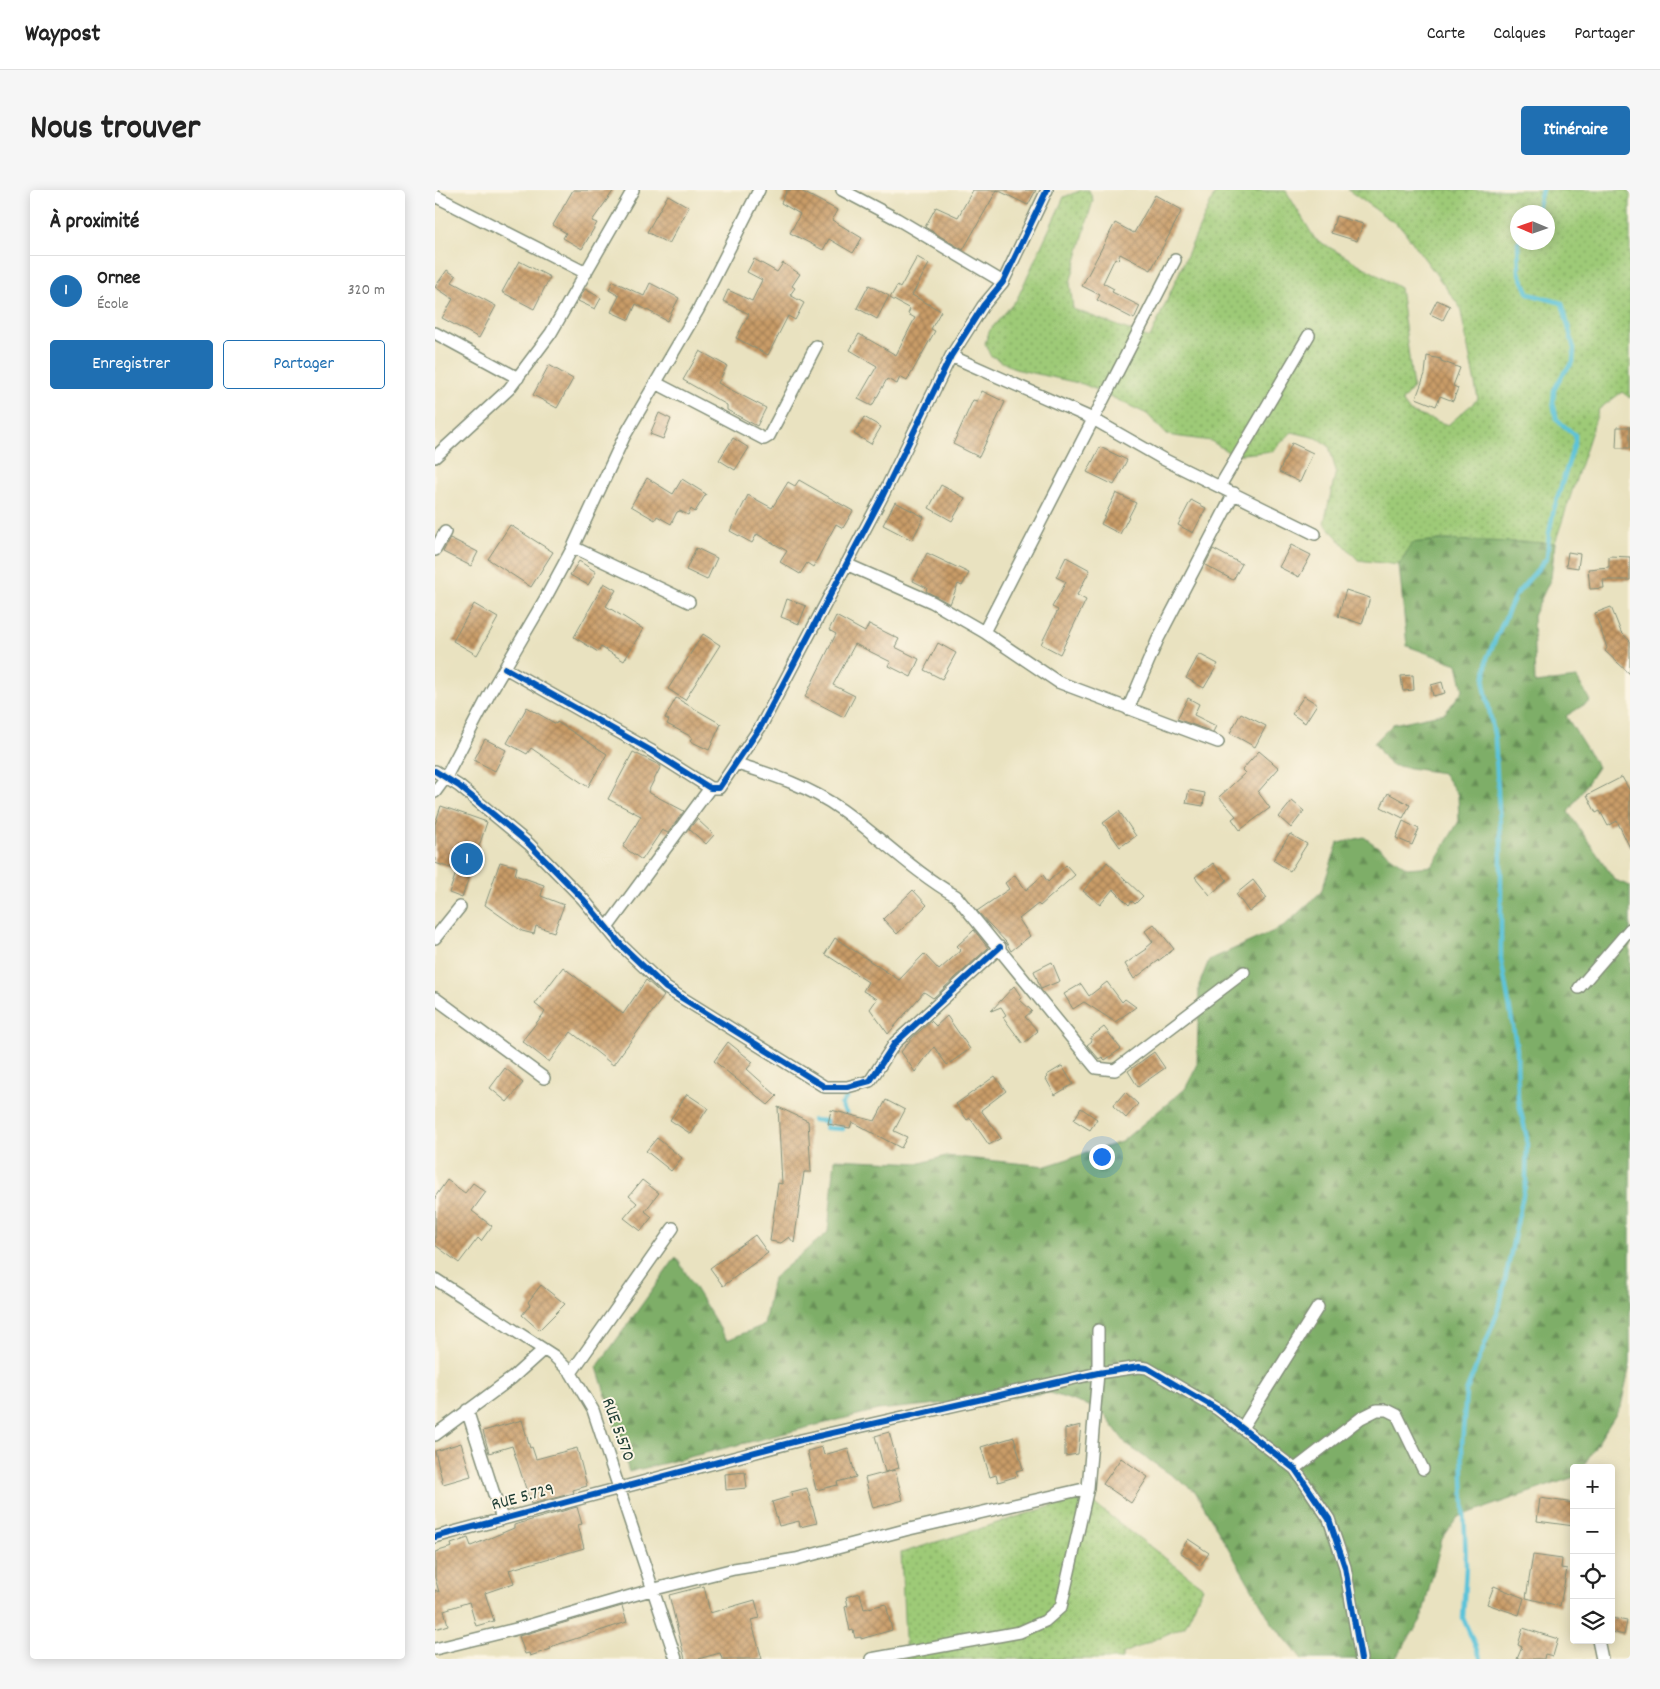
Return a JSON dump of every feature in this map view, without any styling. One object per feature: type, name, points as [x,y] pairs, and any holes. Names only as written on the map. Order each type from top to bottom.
[{"type":"street","points":[[435,457],[509,389],[551,333],[633,190]]},
{"type":"street","points":[[435,792],[446,776],[573,547],[625,437],[698,310],[759,190]]},
{"type":"street","points":[[843,190],[897,219],[1003,282]]},
{"type":"street","points":[[505,668],[642,746],[710,788],[719,788],[761,726],[883,496],[951,356],[983,306],[1003,282],[1047,190]]},
{"type":"street","points":[[435,196],[586,273]]},
{"type":"street","points":[[984,632],[1175,260]]},
{"type":"street","points":[[435,333],[517,378]]},
{"type":"street","points":[[1220,486],[1309,335]]},
{"type":"street","points":[[656,383],[763,439],[769,436],[816,346]]},
{"type":"street","points":[[951,356],[1093,419],[1163,459],[1315,534]]},
{"type":"street","points":[[1128,709],[1158,640],[1233,493]]},
{"type":"street","points":[[435,550],[445,532]]},
{"type":"street","points":[[573,547],[689,602]]},
{"type":"street","points":[[846,564],[932,602],[984,632],[1058,682],[1218,742]]},
{"type":"street","points":[[737,764],[795,784],[842,810],[927,879],[956,896],[1000,947],[1096,1068],[1115,1070],[1244,972]]},
{"type":"street","points":[[435,771],[446,776],[529,844],[583,899],[621,945],[667,988],[825,1087],[847,1087],[870,1081],[895,1043],[1000,947]]},
{"type":"street","points":[[607,928],[710,788]]},
{"type":"street","points":[[435,938],[460,907]]},
{"type":"street","points":[[1579,988],[1630,929]]},
{"type":"street","points":[[435,998],[544,1078]]},
{"type":"street","points":[[571,1373],[673,1228]]},
{"type":"street","name":"RUE 5.570","points":[[435,1279],[554,1356],[571,1373],[593,1410],[651,1590],[676,1659]]},
{"type":"street","points":[[1242,1428],[1318,1307]]},
{"type":"street","points":[[871,1659],[1020,1632],[1045,1621],[1061,1608],[1087,1488],[1098,1373],[1098,1330]]},
{"type":"street","points":[[435,1435],[512,1378],[543,1350]]},
{"type":"street","name":"RUE 5.729","points":[[435,1537],[801,1440],[1098,1373],[1139,1367],[1147,1368],[1217,1409],[1295,1469],[1329,1519],[1345,1567],[1361,1659]]},
{"type":"street","points":[[467,1410],[502,1519]]},
{"type":"street","points":[[1295,1469],[1361,1418],[1377,1410],[1397,1415],[1423,1469]]},
{"type":"street","points":[[435,1649],[521,1628],[651,1590],[734,1569],[796,1560],[896,1532],[1087,1488]]},
{"type":"street","points":[[1600,1644],[1602,1659]]},
{"type":"green space","points":[[1082,190],[1089,190],[1093,200],[1070,283],[1073,309],[1150,338],[1214,195],[1221,190],[1286,191],[1315,239],[1400,288],[1413,388],[1402,401],[1410,412],[1448,425],[1478,399],[1460,307],[1402,228],[1348,190],[1630,190],[1630,398],[1622,392],[1599,409],[1555,543],[1440,540],[1412,543],[1399,565],[1358,560],[1324,523],[1336,471],[1329,446],[1317,438],[1292,432],[1273,451],[1233,455],[1211,441],[1167,435],[1147,414],[1083,384],[1015,369],[990,355],[985,343],[990,330],[1017,299],[1064,197]]},
{"type":"green space","points":[[1440,540],[1555,543],[1551,578],[1533,616],[1535,683],[1577,678],[1590,701],[1566,716],[1598,767],[1568,812],[1615,880],[1630,886],[1630,1068],[1626,1088],[1630,1104],[1630,1364],[1621,1406],[1585,1464],[1570,1464],[1570,1478],[1458,1517],[1442,1539],[1421,1620],[1395,1659],[1302,1659],[1272,1623],[1195,1491],[1127,1445],[1101,1410],[1050,1393],[878,1410],[629,1472],[597,1367],[676,1257],[727,1340],[764,1325],[773,1278],[828,1232],[835,1159],[921,1163],[946,1156],[1046,1166],[1121,1142],[1185,1089],[1197,1066],[1199,985],[1209,960],[1283,927],[1321,892],[1338,843],[1364,837],[1407,868],[1432,866],[1459,821],[1458,795],[1443,773],[1390,765],[1374,743],[1393,724],[1445,713],[1463,690],[1457,664],[1407,646],[1399,565],[1412,543]]},
{"type":"green space","points":[[1084,1496],[1203,1587],[1185,1626],[1122,1654],[1122,1659],[906,1659],[901,1553]]},
{"type":"building","points":[[573,190],[614,190],[592,221],[597,223],[582,249],[563,238],[566,233],[553,225]]},
{"type":"building","points":[[787,190],[799,190],[837,210],[832,220],[862,238],[853,253],[829,239],[823,250],[790,233],[800,214],[781,203]]},
{"type":"building","points":[[973,190],[997,190],[963,250],[925,227],[936,207],[958,217]]},
{"type":"building","points":[[997,190],[1036,190],[1028,205]]},
{"type":"building","points":[[668,195],[689,207],[669,244],[647,232]]},
{"type":"building","points":[[1155,195],[1182,210],[1151,270],[1120,254],[1118,260],[1115,258],[1103,283],[1114,289],[1112,292],[1140,306],[1134,319],[1097,300],[1100,295],[1082,286],[1115,223],[1134,233]]},
{"type":"building","points":[[1336,216],[1363,224],[1357,241],[1331,233]]},
{"type":"building","points":[[917,257],[929,264],[912,295],[941,311],[931,329],[935,331],[907,381],[900,377],[897,384],[887,379],[872,406],[858,399],[877,366],[850,350],[859,334],[896,355],[915,318],[908,314],[910,309],[890,298],[897,286],[900,288]]},
{"type":"building","points":[[754,259],[777,272],[783,263],[800,274],[792,286],[795,288],[790,295],[804,303],[795,320],[788,316],[768,355],[736,338],[749,314],[723,301],[728,290],[752,301],[762,280],[747,272]]},
{"type":"building","points":[[519,261],[550,277],[534,309],[502,292]]},
{"type":"building","points":[[447,270],[456,276],[452,282],[496,306],[479,338],[442,318],[453,299],[435,287]]},
{"type":"building","points":[[613,281],[644,296],[650,283],[679,298],[667,321],[636,304],[629,320],[611,312],[619,296],[609,290]]},
{"type":"building","points":[[869,285],[889,296],[877,319],[857,308]]},
{"type":"building","points":[[585,289],[601,298],[595,309],[578,301]]},
{"type":"building","points":[[1437,300],[1450,306],[1443,320],[1430,314]]},
{"type":"building","points":[[700,351],[727,366],[718,383],[766,408],[757,426],[727,410],[727,405],[683,380]]},
{"type":"building","points":[[1427,356],[1441,359],[1441,361],[1460,368],[1453,386],[1458,388],[1453,401],[1440,396],[1436,406],[1416,398],[1425,374]]},
{"type":"building","points":[[549,365],[573,379],[557,408],[533,395]]},
{"type":"building","points":[[982,391],[1005,402],[979,457],[953,444],[973,400],[977,401]]},
{"type":"building","points":[[659,413],[671,419],[663,439],[650,434]]},
{"type":"building","points":[[864,417],[881,427],[871,444],[854,434]]},
{"type":"building","points":[[1617,427],[1630,427],[1630,448],[1616,448]]},
{"type":"building","points":[[733,438],[749,448],[735,470],[719,460]]},
{"type":"building","points":[[1292,443],[1313,453],[1300,482],[1279,472]]},
{"type":"building","points":[[1100,447],[1127,460],[1114,485],[1087,472]]},
{"type":"building","points":[[647,478],[673,494],[682,479],[706,494],[695,512],[691,509],[688,515],[680,511],[677,512],[671,524],[657,516],[655,520],[631,506]]},
{"type":"building","points":[[799,480],[853,511],[843,528],[836,524],[813,567],[807,563],[800,574],[780,562],[787,551],[757,534],[752,543],[730,531],[748,495],[772,508],[788,482],[795,486]]},
{"type":"building","points":[[941,485],[965,498],[952,521],[929,508]]},
{"type":"building","points":[[1116,493],[1136,503],[1120,534],[1101,524]]},
{"type":"building","points":[[1191,500],[1206,508],[1193,533],[1178,525]]},
{"type":"building","points":[[895,502],[924,517],[912,540],[883,525]]},
{"type":"building","points":[[510,525],[553,552],[531,587],[488,559]]},
{"type":"building","points":[[450,538],[478,552],[471,566],[443,552]]},
{"type":"building","points":[[1291,545],[1311,555],[1299,577],[1279,567]]},
{"type":"building","points":[[696,548],[717,558],[707,580],[686,570]]},
{"type":"building","points":[[1213,549],[1242,564],[1233,580],[1205,565]]},
{"type":"building","points":[[1568,552],[1580,554],[1578,568],[1566,566]]},
{"type":"building","points":[[927,553],[969,573],[962,586],[958,584],[950,604],[926,591],[927,588],[913,581]]},
{"type":"building","points":[[1609,556],[1630,557],[1630,580],[1603,580],[1604,588],[1590,589],[1588,569],[1609,567]]},
{"type":"building","points":[[1066,557],[1090,570],[1077,595],[1086,600],[1060,654],[1041,644],[1058,610],[1052,607],[1066,582],[1056,577]]},
{"type":"building","points":[[579,561],[596,572],[588,585],[570,575]]},
{"type":"building","points":[[604,583],[616,590],[606,606],[643,629],[624,661],[601,647],[598,652],[574,637]]},
{"type":"building","points":[[1346,590],[1370,598],[1362,624],[1338,616]]},
{"type":"building","points":[[787,599],[806,606],[799,624],[781,617]]},
{"type":"building","points":[[474,604],[498,618],[477,655],[453,641]]},
{"type":"building","points":[[1611,607],[1621,632],[1630,641],[1630,674],[1605,651],[1607,648],[1595,613]]},
{"type":"building","points":[[836,616],[865,632],[869,624],[899,639],[895,647],[919,659],[911,677],[889,666],[891,662],[855,644],[833,685],[855,696],[844,717],[805,697],[836,634],[829,630]]},
{"type":"building","points":[[703,634],[720,645],[685,700],[668,689]]},
{"type":"building","points":[[938,643],[956,653],[942,679],[924,670]]},
{"type":"building","points":[[1199,654],[1218,664],[1204,688],[1186,678]]},
{"type":"building","points":[[1413,675],[1414,690],[1403,691],[1401,676]]},
{"type":"building","points":[[1442,682],[1445,693],[1433,696],[1431,685]]},
{"type":"building","points":[[1304,696],[1317,704],[1305,723],[1292,714]]},
{"type":"building","points":[[676,698],[721,724],[709,750],[690,741],[692,737],[667,724],[669,720],[665,718]]},
{"type":"building","points":[[1188,698],[1199,704],[1194,715],[1216,726],[1213,732],[1177,719]]},
{"type":"building","points":[[527,707],[556,724],[557,722],[607,754],[588,787],[531,748],[527,754],[507,743]]},
{"type":"building","points":[[1241,713],[1266,726],[1255,747],[1230,733]]},
{"type":"building","points":[[485,739],[506,750],[495,771],[474,760]]},
{"type":"building","points":[[1259,751],[1279,768],[1258,792],[1270,808],[1240,830],[1232,819],[1236,816],[1219,797],[1245,773],[1242,770]]},
{"type":"building","points":[[633,752],[661,766],[648,792],[684,811],[668,833],[662,830],[642,860],[623,847],[641,816],[608,799]]},
{"type":"building","points":[[1622,777],[1630,791],[1630,848],[1617,821],[1608,826],[1600,811],[1596,813],[1587,795]]},
{"type":"building","points":[[1189,790],[1205,793],[1203,806],[1186,803]]},
{"type":"building","points":[[1388,793],[1410,805],[1403,818],[1381,807]]},
{"type":"building","points":[[1292,801],[1304,811],[1291,828],[1279,817]]},
{"type":"building","points":[[441,806],[487,822],[462,898],[449,893],[457,870],[435,863],[435,824]]},
{"type":"building","points":[[1119,811],[1136,836],[1120,847],[1103,823]]},
{"type":"building","points":[[697,819],[714,835],[706,844],[689,829]]},
{"type":"building","points":[[1403,821],[1419,829],[1412,845],[1396,838]]},
{"type":"building","points":[[1290,834],[1307,844],[1290,871],[1273,860]]},
{"type":"building","points":[[500,862],[517,867],[515,875],[544,885],[541,896],[564,905],[554,932],[536,926],[534,934],[522,931],[485,905]]},
{"type":"building","points":[[1107,862],[1143,896],[1135,904],[1132,901],[1129,905],[1113,889],[1100,905],[1083,891]]},
{"type":"building","points":[[1213,863],[1227,880],[1210,895],[1195,877]]},
{"type":"building","points":[[1066,865],[1075,875],[1040,906],[1038,904],[1019,919],[1030,936],[1011,951],[1006,942],[977,911],[1009,889],[1005,883],[1015,875],[1026,890],[1043,875],[1048,882]]},
{"type":"building","points":[[1253,880],[1267,898],[1249,912],[1236,894]]},
{"type":"building","points":[[913,890],[927,905],[897,934],[883,919]]},
{"type":"building","points":[[1154,924],[1174,949],[1134,979],[1125,964],[1147,949],[1153,942],[1145,931]]},
{"type":"building","points":[[974,930],[988,948],[933,998],[924,992],[888,1034],[870,1009],[877,999],[863,991],[868,982],[825,954],[835,938],[899,980],[924,954],[939,970],[961,950],[957,946]]},
{"type":"building","points":[[1052,962],[1060,981],[1041,989],[1034,971]]},
{"type":"building","points":[[563,967],[623,1014],[646,980],[664,996],[613,1065],[571,1032],[549,1062],[522,1041],[545,1012],[535,1004]]},
{"type":"building","points":[[1107,982],[1122,1002],[1125,999],[1136,1007],[1115,1022],[1084,1002],[1073,1009],[1064,994],[1081,984],[1089,996]]},
{"type":"building","points":[[1014,986],[1022,998],[1019,999],[1032,1011],[1025,1017],[1038,1031],[1023,1044],[1003,1017],[1006,1015],[1001,1007],[991,1011]]},
{"type":"building","points":[[947,1016],[970,1049],[947,1065],[934,1047],[915,1072],[901,1052],[911,1039],[931,1021],[936,1026]]},
{"type":"building","points":[[1104,1027],[1121,1049],[1105,1060],[1102,1057],[1099,1059],[1087,1045],[1092,1041],[1090,1038]]},
{"type":"building","points":[[728,1042],[753,1062],[747,1069],[777,1096],[768,1105],[714,1061]]},
{"type":"building","points":[[1154,1052],[1165,1068],[1138,1087],[1128,1071]]},
{"type":"building","points":[[1062,1066],[1073,1084],[1055,1095],[1046,1079],[1047,1075]]},
{"type":"building","points":[[505,1068],[523,1083],[507,1102],[490,1088]]},
{"type":"building","points":[[995,1076],[1006,1091],[981,1110],[1001,1138],[989,1145],[970,1118],[967,1120],[956,1104]]},
{"type":"building","points":[[1125,1092],[1138,1104],[1126,1118],[1113,1106]]},
{"type":"building","points":[[687,1094],[708,1108],[691,1134],[670,1120]]},
{"type":"building","points":[[886,1100],[905,1110],[894,1131],[907,1137],[901,1148],[852,1122],[850,1128],[828,1124],[831,1110],[875,1121]]},
{"type":"building","points":[[778,1107],[808,1121],[811,1172],[804,1172],[794,1243],[789,1237],[781,1243],[770,1241],[778,1183],[782,1184]]},
{"type":"building","points":[[1081,1108],[1097,1119],[1090,1130],[1074,1120]]},
{"type":"building","points":[[657,1138],[682,1158],[671,1171],[646,1151]]},
{"type":"building","points":[[447,1180],[465,1193],[473,1183],[486,1192],[472,1211],[492,1226],[481,1241],[478,1238],[459,1263],[435,1245],[435,1197]]},
{"type":"building","points":[[642,1180],[659,1193],[645,1211],[652,1217],[641,1231],[624,1218],[637,1203],[629,1196]]},
{"type":"building","points":[[755,1235],[768,1253],[723,1286],[710,1268]]},
{"type":"building","points":[[541,1285],[565,1304],[539,1330],[522,1315],[530,1305],[528,1302]]},
{"type":"building","points":[[522,1420],[530,1448],[532,1447],[536,1459],[577,1448],[587,1486],[573,1490],[574,1493],[531,1504],[512,1446],[489,1453],[483,1431]]},
{"type":"building","points":[[1081,1425],[1078,1454],[1065,1456],[1065,1429]]},
{"type":"building","points":[[889,1432],[899,1468],[885,1472],[875,1436]]},
{"type":"building","points":[[1014,1437],[1023,1469],[1016,1471],[1018,1476],[998,1482],[996,1475],[990,1477],[981,1447]]},
{"type":"building","points":[[461,1443],[471,1476],[443,1484],[435,1451]]},
{"type":"building","points":[[822,1447],[824,1455],[848,1448],[856,1477],[837,1482],[838,1485],[816,1490],[807,1451]]},
{"type":"building","points":[[1121,1458],[1148,1477],[1131,1503],[1103,1484]]},
{"type":"building","points":[[895,1470],[903,1500],[873,1508],[865,1478]]},
{"type":"building","points":[[745,1472],[747,1488],[726,1490],[725,1474]]},
{"type":"building","points":[[807,1488],[817,1523],[800,1527],[799,1521],[779,1526],[772,1502],[792,1496],[791,1492]]},
{"type":"building","points":[[1540,1498],[1570,1502],[1570,1525],[1537,1521]]},
{"type":"building","points":[[577,1507],[582,1524],[578,1525],[584,1548],[509,1570],[514,1583],[485,1593],[494,1621],[476,1626],[469,1602],[444,1610],[448,1625],[435,1629],[435,1590],[439,1592],[435,1578],[435,1552],[452,1547],[451,1544],[468,1538],[471,1546],[514,1528],[514,1525]]},
{"type":"building","points":[[1188,1539],[1209,1553],[1200,1566],[1180,1552]]},
{"type":"building","points":[[1533,1555],[1562,1559],[1561,1568],[1567,1569],[1560,1606],[1526,1598]]},
{"type":"building","points":[[704,1586],[710,1613],[755,1600],[760,1618],[751,1620],[762,1659],[722,1659],[720,1653],[698,1659],[685,1659],[669,1595]]},
{"type":"building","points":[[1494,1586],[1524,1598],[1519,1615],[1487,1604]]},
{"type":"building","points":[[860,1593],[864,1609],[886,1604],[892,1630],[861,1639],[861,1637],[855,1638],[853,1630],[850,1631],[845,1607],[848,1606],[846,1597]]},
{"type":"building","points":[[622,1606],[627,1622],[550,1647],[551,1649],[530,1656],[529,1653],[525,1654],[519,1636]]},
{"type":"building","points":[[1615,1619],[1627,1621],[1624,1635],[1615,1633]]},
{"type":"building","points":[[1523,1628],[1558,1639],[1553,1656],[1545,1654],[1544,1659],[1517,1659],[1522,1647],[1518,1645]]},
{"type":"waterway","points":[[1538,205],[1542,190]]},
{"type":"waterway","points":[[1481,1659],[1463,1618],[1466,1566],[1462,1445],[1466,1392],[1499,1309],[1526,1181],[1527,1138],[1518,1099],[1517,1049],[1501,959],[1501,844],[1495,739],[1484,684],[1487,658],[1515,596],[1547,558],[1549,533],[1554,509],[1575,442],[1575,435],[1557,420],[1553,403],[1554,390],[1563,374],[1573,362],[1574,349],[1562,303],[1529,294],[1519,272],[1518,250]]},
{"type":"waterway","points":[[813,1120],[826,1121],[826,1128],[843,1129],[844,1120],[848,1116],[841,1105],[847,1097],[840,1089]]},
{"type":"cycle path","points":[[505,668],[650,750],[710,788],[719,788],[761,726],[883,495],[951,356],[983,306],[1003,282],[1047,190]]},
{"type":"cycle path","points":[[435,771],[459,786],[529,844],[583,899],[621,945],[666,988],[825,1087],[847,1087],[870,1081],[895,1043],[1000,947]]},
{"type":"cycle path","points":[[435,1537],[801,1440],[1098,1373],[1139,1367],[1147,1368],[1217,1409],[1295,1469],[1329,1519],[1345,1567],[1361,1659]]},
{"type":"place","name":"Ornee","points":[[467,859]]}]
